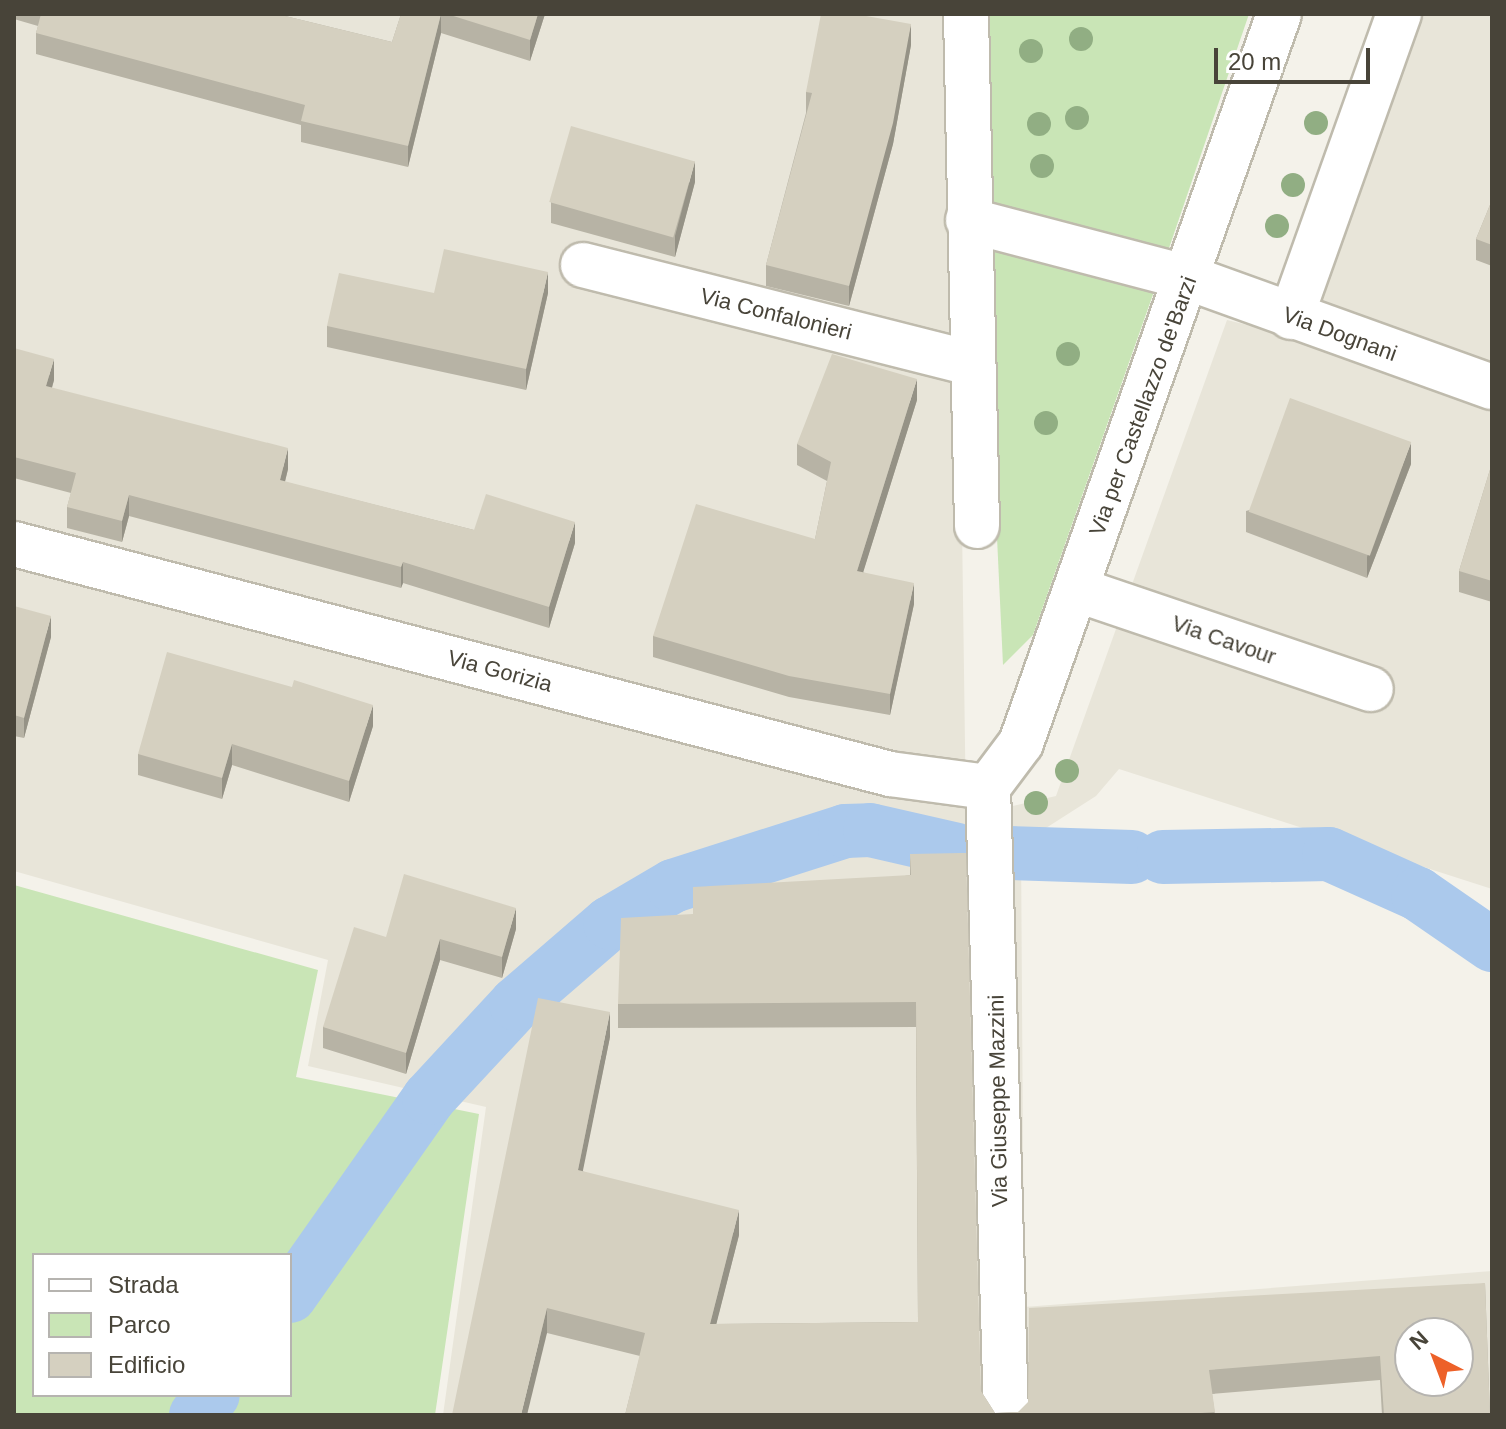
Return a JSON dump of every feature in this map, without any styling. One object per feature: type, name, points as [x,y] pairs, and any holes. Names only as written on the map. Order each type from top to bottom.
[{"type":"street","points":[[966,14],[970,363],[977,526]]},
{"type":"street","name":"Via per Castellazzo de'Barzi","points":[[988,787],[1016,754],[1078,590],[1279,14]]},
{"type":"street","points":[[1291,317],[1399,14]]},
{"type":"street","points":[[968,220],[1189,278]]},
{"type":"street","name":"Via Confalonieri","points":[[583,265],[970,363]]},
{"type":"street","name":"Via Dognani","points":[[1189,278],[1492,387]]},
{"type":"street","name":"Via Gorizia","points":[[14,544],[890,774],[988,787]]},
{"type":"street","name":"Via Cavour","points":[[1078,590],[1371,689]]},
{"type":"street","name":"Via Giuseppe Mazzini","points":[[988,787],[1006,1415]]},
{"type":"shaded area","points":[[14,14],[955,14],[966,817],[1056,796],[1227,320],[1304,339],[1421,14],[1492,14],[1492,889],[1119,769],[1096,796],[1021,844],[1024,1307],[1492,1271],[1492,1415],[443,1415],[486,1107],[308,1066],[328,960],[14,871]]},
{"type":"green space","points":[[980,14],[1249,14],[1168,251],[983,204]]},
{"type":"green space","points":[[983,239],[1157,283],[1033,635],[1003,665]]},
{"type":"green space","points":[[14,885],[318,970],[296,1077],[479,1114],[435,1415],[14,1415]]},
{"type":"building","points":[[41,14],[277,14],[392,42],[401,14],[441,14],[408,146],[301,121],[305,105],[36,33]]},
{"type":"building","points":[[447,14],[538,14],[530,40]]},
{"type":"building","points":[[821,14],[855,14],[911,24],[893,123],[849,286],[766,265],[812,93],[806,92]]},
{"type":"building","points":[[571,126],[695,162],[673,237],[549,202]]},
{"type":"building","points":[[1492,200],[1492,245],[1476,239]]},
{"type":"building","points":[[444,249],[548,272],[526,369],[327,326],[339,273],[434,293]]},
{"type":"building","points":[[14,348],[54,359],[46,386],[288,448],[280,480],[474,530],[486,494],[575,522],[549,607],[403,562],[401,567],[129,495],[122,521],[67,507],[76,473],[14,457]]},
{"type":"building","points":[[832,354],[917,379],[857,571],[914,583],[890,694],[789,676],[653,636],[696,504],[815,539],[831,462],[797,444]]},
{"type":"building","points":[[1290,398],[1411,442],[1370,556],[1249,512]]},
{"type":"building","points":[[1492,463],[1492,581],[1459,571]]},
{"type":"building","points":[[14,606],[51,616],[24,718],[14,715]]},
{"type":"building","points":[[167,652],[292,687],[294,680],[373,705],[349,781],[232,744],[222,778],[138,754]]},
{"type":"building","points":[[966,853],[981,1391],[995,1413],[1018,1412],[1028,1402],[1029,1308],[1485,1283],[1490,1415],[1384,1415],[1380,1356],[1209,1370],[1215,1412],[1173,1415],[625,1415],[645,1333],[547,1308],[521,1415],[452,1415],[538,998],[610,1012],[578,1170],[739,1210],[710,1324],[918,1322],[916,1002],[618,1004],[621,918],[693,914],[693,887],[911,875],[910,854]]},
{"type":"building","points":[[404,874],[516,908],[502,957],[440,939],[406,1053],[323,1027],[354,927],[386,937]]},
{"type":"waterway","points":[[292,1293],[429,1098],[516,1004],[610,923],[673,886],[845,831],[870,830],[957,850]]},
{"type":"waterway","points":[[1009,853],[1132,857]]},
{"type":"waterway","points":[[1163,857],[1329,854],[1418,894],[1492,945]]},
{"type":"waterway","points":[[196,1415],[211,1397]]}]
